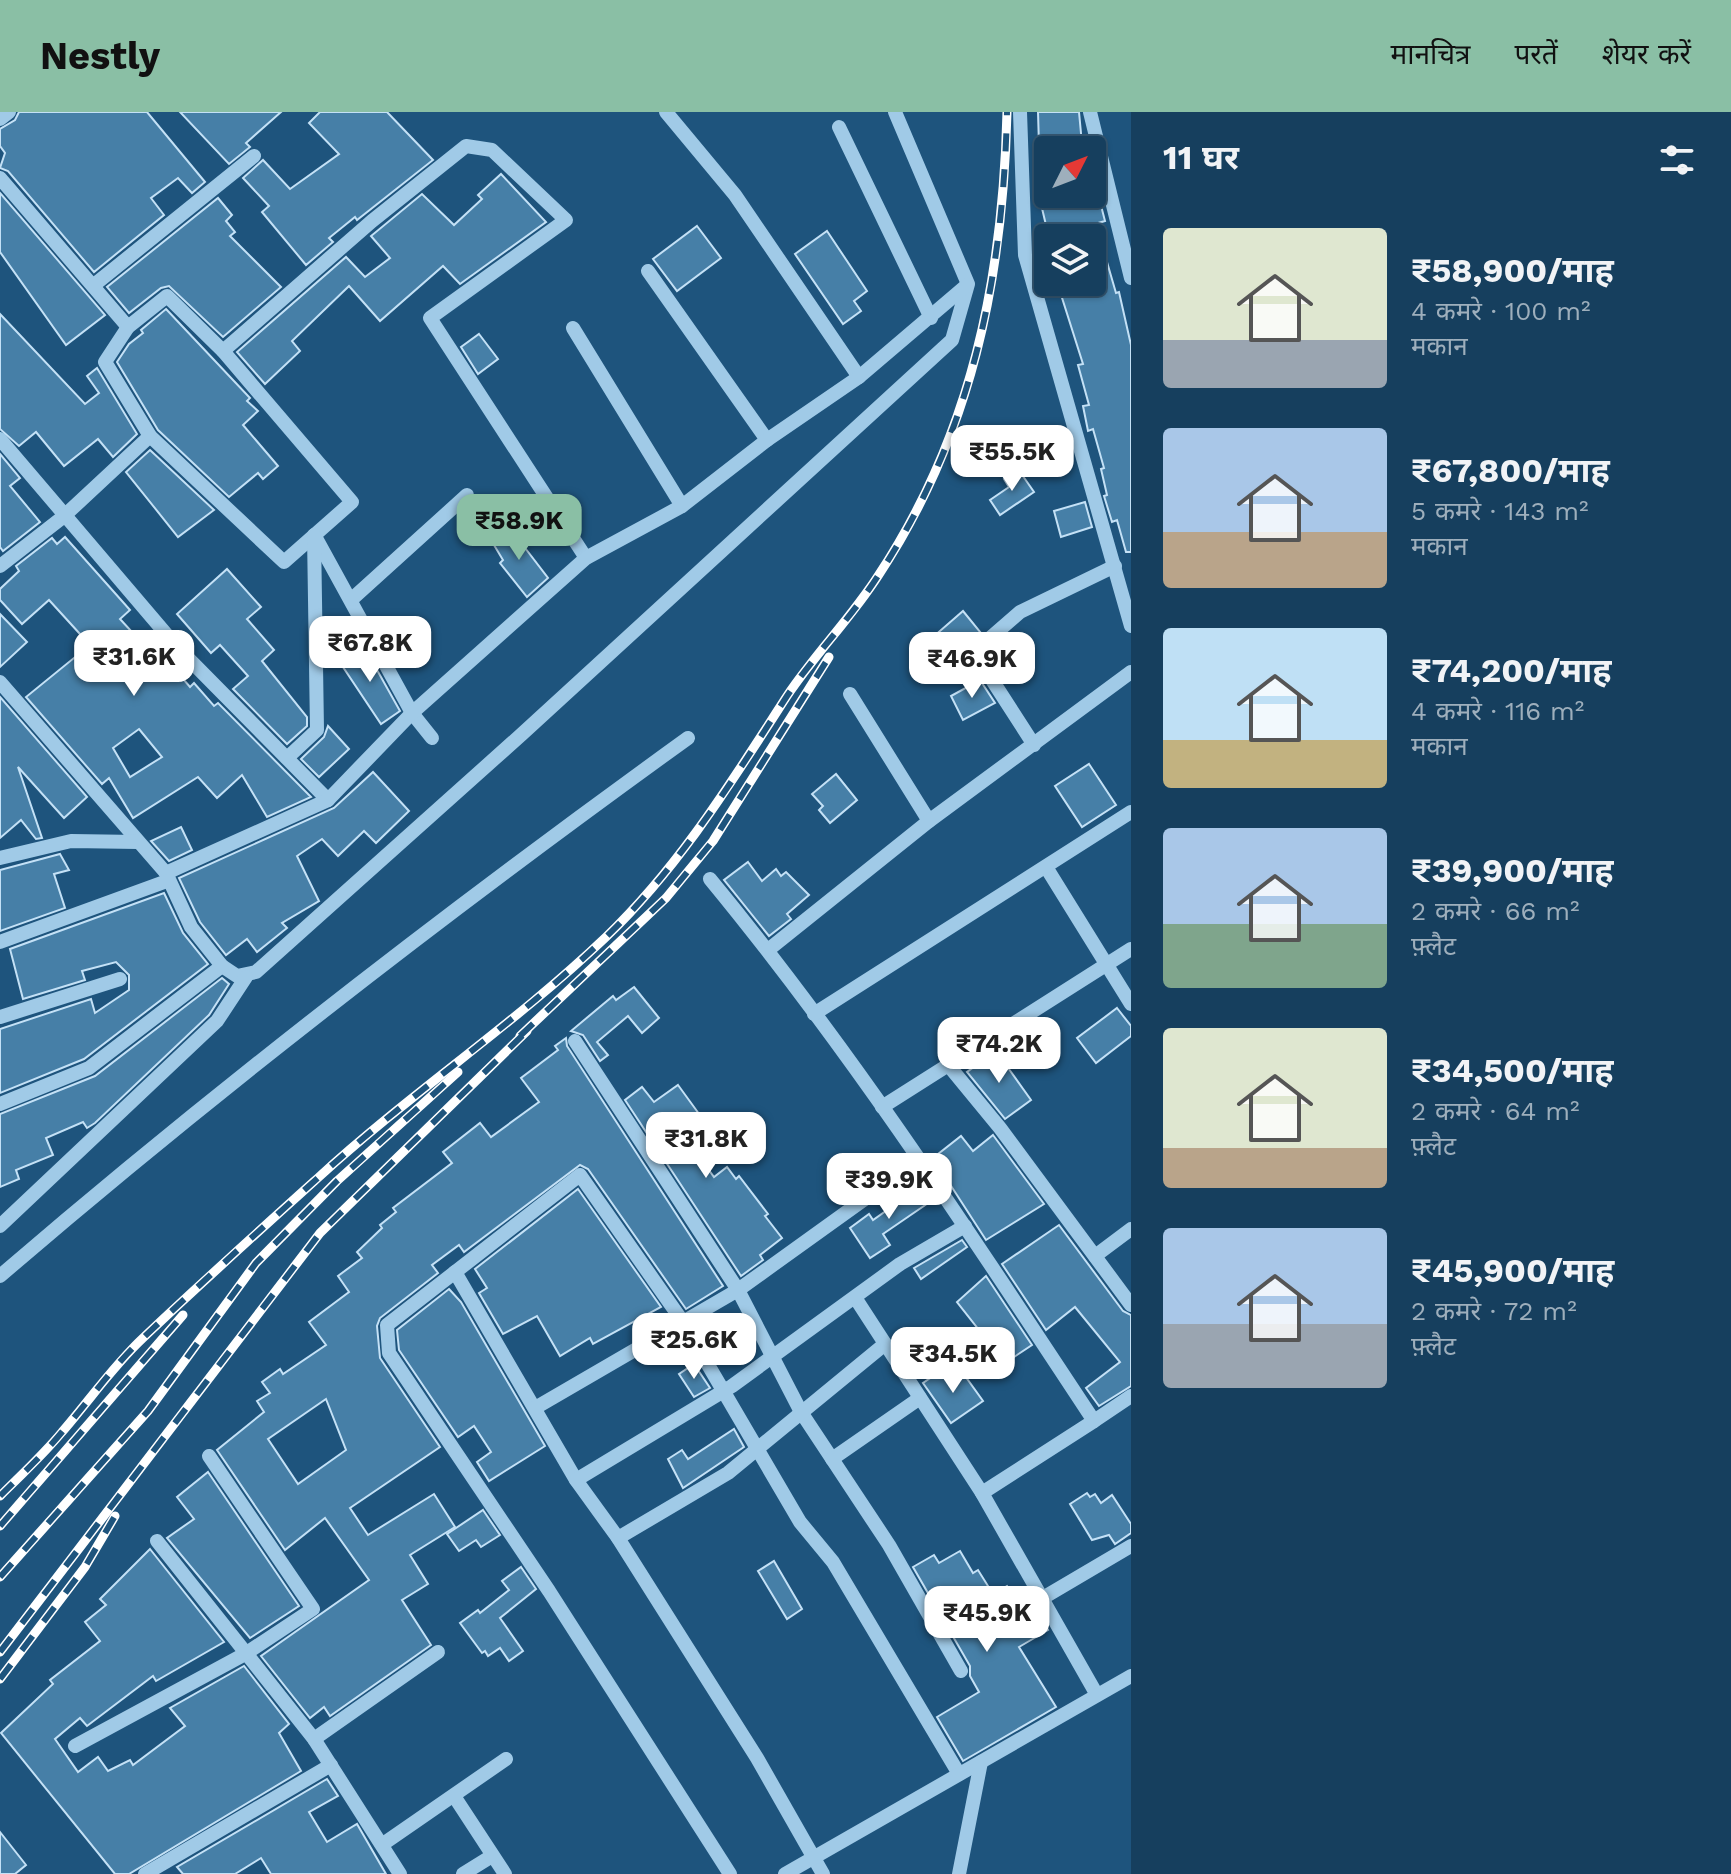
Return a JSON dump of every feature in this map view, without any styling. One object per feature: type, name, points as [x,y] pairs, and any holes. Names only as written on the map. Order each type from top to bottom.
[{"type":"street","points":[[0,119],[9,112]]},
{"type":"street","points":[[666,112],[735,195],[859,377]]},
{"type":"street","points":[[2,1219],[217,1021],[246,977],[265,966],[952,340],[968,284],[895,112]]},
{"type":"street","points":[[1020,112],[1025,255],[1131,626]]},
{"type":"street","points":[[1090,112],[1131,278]]},
{"type":"street","points":[[839,127],[931,318]]},
{"type":"street","points":[[223,351],[372,221],[466,146],[492,150],[566,220],[430,318],[586,558]]},
{"type":"street","points":[[94,285],[254,156]]},
{"type":"street","points":[[0,178],[128,327]]},
{"type":"street","points":[[648,271],[767,440]]},
{"type":"street","points":[[0,942],[166,877],[328,800],[412,713],[586,558],[682,506],[767,440],[859,377],[968,284]]},
{"type":"street","points":[[167,296],[223,351],[352,502],[284,562],[150,436],[105,362],[128,327],[167,296]]},
{"type":"street","points":[[573,328],[682,506]]},
{"type":"street","points":[[0,566],[63,517],[150,436]]},
{"type":"street","points":[[0,439],[63,517],[178,648],[328,800]]},
{"type":"street","points":[[352,599],[467,495]]},
{"type":"street","points":[[314,535],[352,599],[412,713],[432,738]]},
{"type":"street","points":[[287,758],[317,730],[314,535]]},
{"type":"street","points":[[1034,745],[974,652],[1020,612],[1115,566]]},
{"type":"street","points":[[768,950],[929,821],[1131,672]]},
{"type":"street","points":[[0,682],[166,877],[191,927],[222,966],[237,976],[246,977]]},
{"type":"street","points":[[850,694],[929,821]]},
{"type":"street","points":[[0,1276],[144,1152],[301,1026],[504,870],[688,738]]},
{"type":"street","points":[[814,1014],[1131,812]]},
{"type":"street","points":[[0,858],[71,841],[138,842]]},
{"type":"street","points":[[1046,867],[1131,1004]]},
{"type":"street","points":[[710,879],[768,950],[882,1107],[1094,1421]]},
{"type":"street","points":[[882,1107],[1131,949]]},
{"type":"street","points":[[0,1104],[89,1068],[222,966]]},
{"type":"street","points":[[0,1017],[120,979]]},
{"type":"street","points":[[575,1041],[738,1290],[801,1412],[889,1545],[961,1671]]},
{"type":"street","points":[[949,1066],[1131,1305]]},
{"type":"street","points":[[535,1408],[738,1290],[919,1160]]},
{"type":"street","points":[[730,1874],[533,1567],[389,1353],[387,1325],[511,1225],[580,1175],[683,1322],[800,1522],[833,1562],[959,1774]]},
{"type":"street","points":[[576,1480],[722,1392],[910,1258],[965,1226]]},
{"type":"street","points":[[1095,1256],[1131,1229]]},
{"type":"street","points":[[455,1272],[576,1480],[618,1538],[757,1758],[823,1874]]},
{"type":"street","points":[[856,1299],[982,1493],[1097,1695]]},
{"type":"street","points":[[618,1538],[728,1473],[885,1344]]},
{"type":"street","points":[[982,1493],[1131,1396]]},
{"type":"street","points":[[832,1459],[920,1398]]},
{"type":"street","points":[[75,1746],[245,1654],[313,1609],[209,1456]]},
{"type":"street","points":[[157,1541],[314,1739],[400,1874]]},
{"type":"street","points":[[1041,1599],[1131,1546]]},
{"type":"street","points":[[314,1739],[438,1652]]},
{"type":"street","points":[[785,1874],[1131,1676]]},
{"type":"street","points":[[383,1844],[506,1759]]},
{"type":"street","points":[[959,1874],[981,1762]]},
{"type":"street","points":[[145,1874],[331,1765]]},
{"type":"street","points":[[454,1796],[505,1874]]},
{"type":"street","points":[[463,1874],[492,1856]]},
{"type":"building","points":[[19,112],[147,112],[205,182],[192,193],[178,178],[151,198],[164,215],[94,272],[8,171],[0,168],[5,153],[0,146],[0,129],[15,120]]},
{"type":"building","points":[[180,112],[281,112],[246,143],[250,147],[229,164]]},
{"type":"building","points":[[320,112],[387,112],[433,160],[357,220],[355,217],[329,238],[333,242],[306,265],[262,212],[269,206],[243,178],[263,160],[290,189],[339,154],[309,123]]},
{"type":"building","points":[[1038,112],[1079,112],[1081,136],[1039,136]]},
{"type":"building","points":[[501,174],[546,222],[460,284],[443,266],[380,321],[349,286],[292,341],[300,351],[265,384],[237,352],[346,257],[365,277],[390,258],[371,236],[422,194],[454,225],[482,199],[478,195]]},
{"type":"building","points":[[0,193],[105,315],[66,345],[0,252]]},
{"type":"building","points":[[218,198],[232,215],[226,221],[235,232],[230,236],[281,287],[223,337],[169,286],[161,288],[129,313],[107,287]]},
{"type":"building","points":[[1042,208],[1102,208],[1105,221],[1098,224],[1046,224]]},
{"type":"building","points":[[697,226],[721,258],[677,291],[653,259]]},
{"type":"building","points":[[827,231],[867,291],[854,301],[861,311],[843,324],[795,254]]},
{"type":"building","points":[[1106,259],[1116,293],[1119,292],[1131,345],[1131,552],[1126,552],[1117,520],[1112,522],[1104,496],[1107,495],[1101,469],[1104,468],[1093,429],[1088,431],[1083,406],[1089,405],[1078,365],[1083,364],[1061,296],[1106,296]]},
{"type":"building","points":[[166,309],[250,398],[247,401],[258,411],[243,425],[278,466],[263,479],[258,473],[229,497],[158,430],[117,362],[129,344],[143,333],[141,330]]},
{"type":"building","points":[[0,314],[85,404],[99,393],[87,376],[97,368],[137,434],[113,457],[98,439],[64,466],[36,432],[19,446],[0,429]]},
{"type":"building","points":[[479,334],[498,359],[478,374],[461,347]]},
{"type":"building","points":[[150,450],[214,510],[178,537],[126,472]]},
{"type":"building","points":[[0,454],[20,478],[10,486],[40,522],[3,551],[0,547]]},
{"type":"building","points":[[1018,469],[1034,492],[1000,515],[990,500],[1009,487],[1004,479]]},
{"type":"building","points":[[1085,502],[1092,527],[1061,537],[1054,511]]},
{"type":"building","points":[[509,527],[548,578],[527,597],[500,563],[503,560],[491,540]]},
{"type":"building","points":[[65,537],[130,610],[120,619],[143,644],[145,642],[168,669],[172,666],[190,687],[194,683],[214,706],[218,703],[311,797],[267,817],[242,775],[217,798],[198,777],[133,818],[109,778],[102,784],[26,697],[90,645],[49,600],[22,624],[0,600],[0,589],[19,571],[16,566],[52,538],[57,544]],"holes":[[[139,729],[162,757],[130,777],[113,748]]]},
{"type":"building","points":[[227,569],[261,607],[247,619],[274,650],[262,661],[307,717],[307,726],[287,744],[233,689],[248,676],[220,645],[211,653],[177,614]]},
{"type":"building","points":[[963,611],[981,633],[951,658],[933,637]]},
{"type":"building","points":[[0,614],[27,642],[0,667]]},
{"type":"building","points":[[363,645],[400,711],[381,724],[339,661]]},
{"type":"building","points":[[980,680],[995,703],[963,720],[951,696]]},
{"type":"building","points":[[0,697],[87,797],[64,818],[18,767],[42,838],[36,839],[21,820],[0,838]]},
{"type":"building","points":[[328,726],[349,749],[319,777],[301,759],[324,737]]},
{"type":"building","points":[[1089,764],[1116,805],[1082,827],[1055,786]]},
{"type":"building","points":[[373,772],[409,811],[376,843],[364,831],[338,856],[322,839],[297,856],[319,901],[282,923],[287,928],[257,952],[247,939],[226,955],[200,922],[179,878],[334,808]]},
{"type":"building","points":[[836,774],[857,800],[830,823],[819,810],[823,806],[812,794]]},
{"type":"building","points":[[181,827],[192,850],[169,861],[151,841]]},
{"type":"building","points":[[60,854],[69,870],[54,874],[65,908],[0,931],[0,870]]},
{"type":"building","points":[[748,862],[762,881],[776,869],[781,876],[786,872],[809,895],[787,914],[791,919],[769,936],[724,880]]},
{"type":"building","points":[[164,893],[183,933],[208,964],[84,1059],[0,1093],[0,1029],[91,999],[95,1013],[129,990],[129,975],[116,962],[82,971],[85,980],[23,999],[10,949]]},
{"type":"building","points":[[222,978],[229,984],[209,1015],[95,1123],[87,1128],[83,1122],[46,1138],[53,1155],[16,1170],[19,1179],[0,1187],[0,1114],[95,1076]]},
{"type":"building","points":[[634,987],[659,1018],[642,1033],[628,1016],[597,1042],[608,1055],[600,1061],[583,1035],[571,1031],[613,996],[616,1000]]},
{"type":"building","points":[[1117,1008],[1131,1026],[1131,1036],[1096,1063],[1077,1038]]},
{"type":"building","points":[[566,1038],[567,1046],[723,1286],[686,1309],[588,1169],[580,1165],[464,1252],[459,1245],[432,1265],[438,1273],[380,1318],[377,1326],[380,1358],[440,1447],[350,1508],[368,1535],[434,1494],[455,1527],[410,1555],[428,1584],[402,1600],[431,1645],[330,1716],[324,1707],[310,1718],[261,1656],[369,1580],[325,1518],[285,1550],[217,1450],[264,1412],[257,1401],[270,1393],[262,1382],[280,1369],[283,1374],[326,1345],[309,1322],[349,1292],[338,1276],[362,1258],[357,1252],[396,1212],[393,1208],[452,1163],[443,1152],[480,1123],[491,1137],[539,1102],[521,1078],[558,1050],[555,1046]],"holes":[[[326,1399],[346,1450],[298,1484],[268,1439]]]},
{"type":"building","points":[[996,1051],[1031,1100],[1005,1119],[967,1072]]},
{"type":"building","points":[[678,1085],[702,1118],[686,1133],[689,1137],[687,1140],[714,1177],[727,1167],[736,1179],[739,1176],[782,1238],[760,1255],[763,1260],[741,1276],[625,1100],[642,1087],[654,1102]]},
{"type":"building","points":[[993,1135],[1044,1204],[986,1240],[933,1158],[961,1136],[973,1151]]},
{"type":"building","points":[[924,1184],[934,1199],[883,1234],[890,1245],[870,1258],[850,1228],[869,1214],[873,1220]]},
{"type":"building","points":[[578,1189],[661,1307],[593,1344],[590,1338],[560,1356],[537,1316],[503,1334],[479,1293],[487,1288],[475,1269]]},
{"type":"building","points":[[1059,1225],[1123,1311],[1131,1315],[1131,1386],[1099,1406],[1086,1388],[1120,1362],[1075,1307],[1046,1330],[1002,1264]]},
{"type":"building","points":[[962,1240],[967,1247],[921,1279],[914,1268]]},
{"type":"building","points":[[986,1276],[1032,1345],[1005,1363],[957,1302]]},
{"type":"building","points":[[449,1289],[461,1302],[545,1446],[489,1481],[477,1462],[491,1452],[474,1426],[458,1437],[399,1350],[397,1330]]},
{"type":"building","points":[[694,1364],[710,1388],[694,1397],[679,1374]]},
{"type":"building","points":[[942,1370],[952,1385],[965,1376],[983,1401],[951,1423],[923,1383]]},
{"type":"building","points":[[734,1429],[744,1447],[683,1488],[668,1459],[682,1450],[688,1459]]},
{"type":"building","points":[[208,1472],[299,1606],[250,1638],[167,1538],[194,1519],[177,1497]]},
{"type":"building","points":[[1087,1493],[1090,1497],[1095,1494],[1101,1503],[1112,1495],[1131,1524],[1131,1533],[1115,1544],[1109,1535],[1092,1540],[1070,1504]]},
{"type":"building","points":[[483,1510],[500,1535],[481,1547],[476,1540],[459,1551],[447,1534]]},
{"type":"building","points":[[150,1549],[224,1642],[156,1681],[153,1676],[87,1726],[80,1718],[55,1739],[78,1772],[98,1757],[108,1771],[130,1760],[133,1765],[185,1726],[170,1708],[244,1666],[289,1724],[279,1733],[301,1771],[129,1874],[115,1874],[1,1733],[53,1684],[50,1680],[100,1641],[85,1622],[106,1605],[100,1599]]},
{"type":"building","points":[[960,1551],[973,1573],[978,1570],[993,1594],[1007,1586],[1018,1605],[1029,1599],[1048,1630],[1019,1647],[1056,1707],[963,1761],[937,1717],[979,1692],[970,1676],[970,1666],[913,1567],[934,1555],[939,1563]]},
{"type":"building","points":[[774,1561],[802,1609],[787,1619],[758,1571]]},
{"type":"building","points":[[521,1567],[536,1589],[500,1618],[523,1651],[509,1661],[500,1648],[488,1656],[485,1651],[482,1653],[460,1623],[478,1610],[480,1613],[509,1590],[502,1581]]},
{"type":"building","points":[[327,1779],[338,1796],[309,1812],[327,1842],[357,1824],[386,1874],[271,1874],[261,1858],[235,1874],[183,1874],[177,1867]]},
{"type":"building","points":[[0,1832],[26,1865],[15,1874],[0,1874]]},
{"type":"railway","points":[[0,1496],[55,1440],[132,1349],[187,1297],[355,1145],[536,999],[606,937],[658,881],[704,822],[798,681],[878,576],[910,522],[937,467],[959,411],[989,295],[998,235],[1007,112]]},
{"type":"railway","points":[[520,1036],[666,898],[713,841],[829,657]]},
{"type":"railway","points":[[0,1652],[320,1233],[527,1031]]},
{"type":"railway","points":[[0,1577],[148,1411],[256,1263],[337,1181],[458,1072]]},
{"type":"railway","points":[[0,1526],[183,1315]]},
{"type":"railway","points":[[0,1679],[85,1567],[115,1516]]}]
